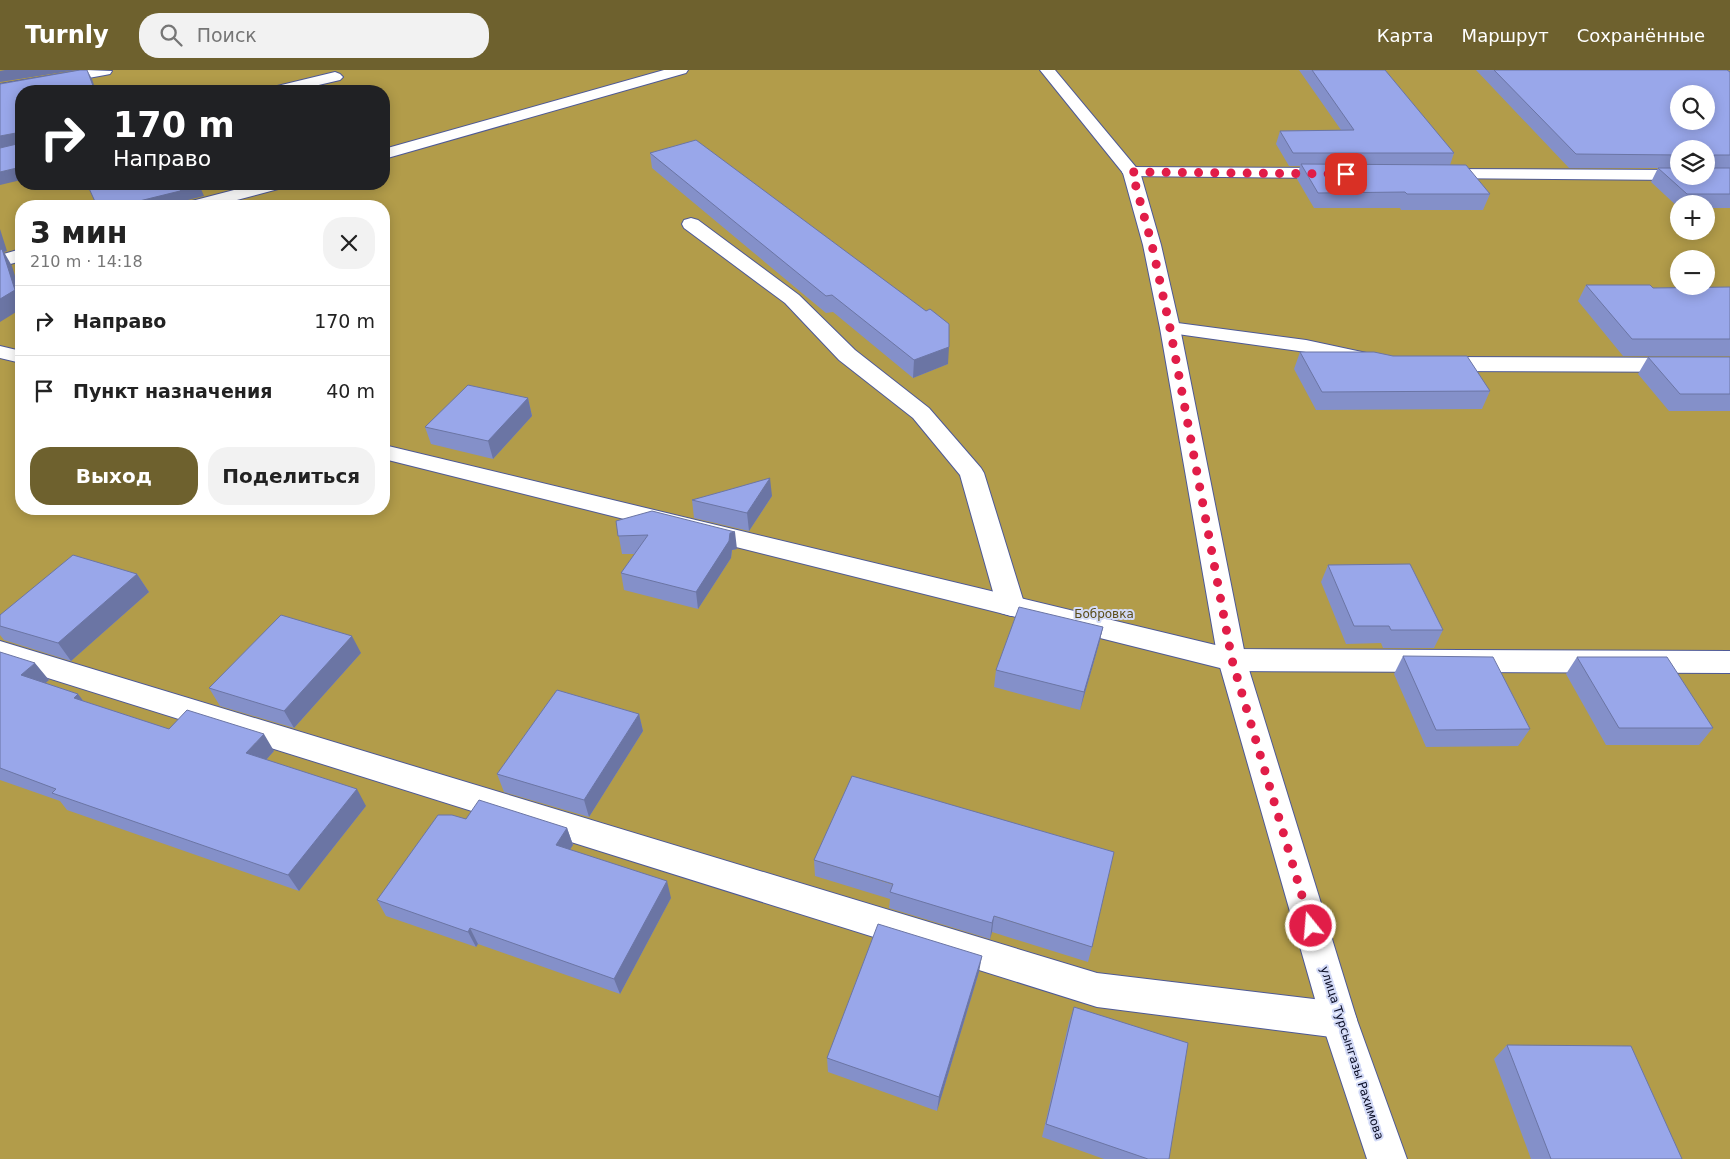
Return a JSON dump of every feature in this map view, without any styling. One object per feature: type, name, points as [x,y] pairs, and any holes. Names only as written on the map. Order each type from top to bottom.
[{"type":"street","points":[[390,152],[681,70]]},
{"type":"street","name":"улица Турсынгазы Рахимова","points":[[1047,70],[1132,172],[1152,245],[1170,328],[1232,660],[1339,1020],[1387,1159]]},
{"type":"street","points":[[23,85],[105,71]]},
{"type":"street","points":[[300,85],[335,77]]},
{"type":"street","points":[[0,89],[15,86]]},
{"type":"street","points":[[1132,172],[1350,174]]},
{"type":"street","points":[[1420,174],[1670,176]]},
{"type":"street","points":[[216,200],[254,190]]},
{"type":"street","points":[[691,224],[792,299],[847,355],[921,413],[972,473],[1011,606]]},
{"type":"street","points":[[0,261],[15,257]]},
{"type":"street","points":[[1170,328],[1306,346],[1386,364]]},
{"type":"street","points":[[0,352],[15,356]]},
{"type":"street","points":[[1415,364],[1730,365]]},
{"type":"street","points":[[390,453],[1232,660],[1730,662]]},
{"type":"street","points":[[0,652],[1097,990],[1339,1020]]},
{"type":"green space","name":"Бобровка","points":[[0,70],[1730,70],[1730,1159],[0,1159]]},
{"type":"building","points":[[87,70],[93,85],[15,85],[15,133],[0,136],[0,84]]},
{"type":"building","points":[[1312,70],[1385,70],[1454,153],[1293,153],[1280,131],[1354,130]]},
{"type":"building","points":[[1494,70],[1727,70],[1730,72],[1730,155],[1715,155],[1715,140],[1670,140],[1670,155],[1576,154]]},
{"type":"building","points":[[696,140],[926,311],[930,309],[949,324],[949,347],[914,360],[832,295],[826,296],[650,153]]},
{"type":"building","points":[[15,144],[15,168],[0,172],[0,148]]},
{"type":"building","points":[[1301,164],[1466,165],[1490,194],[1407,194],[1405,192],[1318,193]]},
{"type":"building","points":[[1658,168],[1670,168],[1670,179]]},
{"type":"building","points":[[1715,168],[1730,168],[1730,194],[1687,194],[1677,185],[1715,185]]},
{"type":"building","points":[[90,190],[181,190],[143,200],[94,200]]},
{"type":"building","points":[[2,249],[15,290],[0,299],[0,250]]},
{"type":"building","points":[[1586,285],[1650,285],[1653,288],[1670,288],[1670,295],[1715,295],[1715,287],[1730,287],[1730,339],[1632,339]]},
{"type":"building","points":[[1300,352],[1374,352],[1393,356],[1467,356],[1490,391],[1322,392]]},
{"type":"building","points":[[1648,357],[1730,357],[1730,394],[1680,394]]},
{"type":"building","points":[[468,385],[528,398],[488,441],[425,427]]},
{"type":"building","points":[[770,478],[747,513],[692,500],[735,488]]},
{"type":"building","points":[[652,511],[735,532],[730,533],[729,541],[696,592],[621,573],[648,535],[618,536],[616,521]]},
{"type":"building","points":[[73,555],[137,574],[58,643],[0,626],[0,615]]},
{"type":"building","points":[[1410,564],[1443,630],[1391,630],[1389,626],[1354,626],[1328,565]]},
{"type":"building","points":[[1019,607],[1103,627],[1084,692],[996,670]]},
{"type":"building","points":[[281,615],[352,636],[284,711],[209,688]]},
{"type":"building","points":[[0,652],[35,663],[21,675],[78,694],[74,698],[169,729],[187,710],[264,734],[246,753],[357,789],[288,875],[52,793],[56,789],[0,768]]},
{"type":"building","points":[[1403,656],[1493,657],[1530,729],[1436,730]]},
{"type":"building","points":[[1577,657],[1667,657],[1713,728],[1619,728]]},
{"type":"building","points":[[557,690],[639,714],[584,800],[497,774]]},
{"type":"building","points":[[852,776],[1114,852],[1092,947],[994,916],[992,923],[890,892],[893,884],[814,860]]},
{"type":"building","points":[[479,800],[567,828],[556,845],[667,881],[614,979],[470,928],[468,932],[377,900],[438,815],[452,815],[466,819]]},
{"type":"building","points":[[878,924],[982,956],[939,1097],[827,1058]]},
{"type":"building","points":[[1074,1007],[1188,1043],[1169,1159],[1148,1159],[1046,1124]]},
{"type":"building","points":[[1507,1045],[1631,1046],[1682,1159],[1551,1159]]},
{"type":"route","points":[[1311,926],[1232,660],[1170,328],[1152,245],[1132,172],[1346,174]]}]
